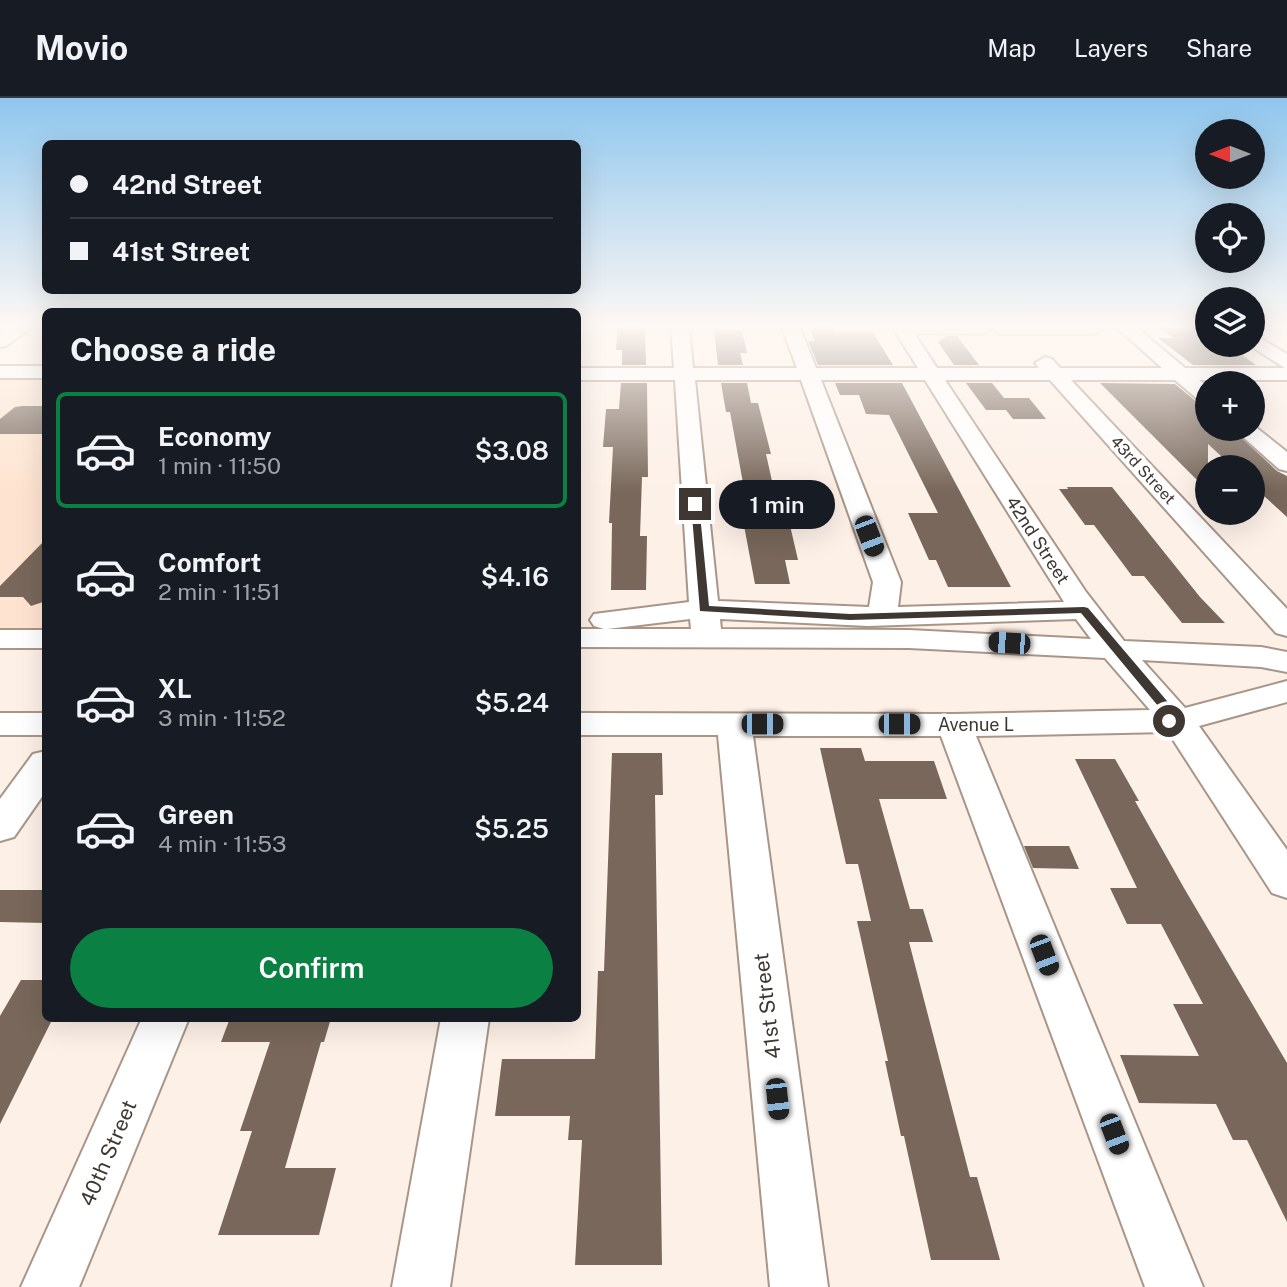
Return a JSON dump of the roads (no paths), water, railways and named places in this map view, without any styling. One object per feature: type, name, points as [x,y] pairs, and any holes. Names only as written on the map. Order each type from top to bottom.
[{"type":"street","points":[[685,380],[705,623]]},
{"type":"street","points":[[810,380],[887,582],[883,611],[877,615]]},
{"type":"street","name":"42nd Street","points":[[935,380],[1084,610],[1115,650],[1178,721],[1287,882]]},
{"type":"street","name":"43rd Street","points":[[1060,380],[1287,627]]},
{"type":"street","points":[[1259,441],[1287,464]]},
{"type":"street","points":[[581,638],[705,623],[1084,610]]},
{"type":"street","points":[[0,617],[19,622],[22,639]]},
{"type":"street","points":[[581,621],[705,623],[909,639],[1261,657],[1287,662]]},
{"type":"street","name":"Avenue L","points":[[581,724],[1178,721],[1287,691]]},
{"type":"street","points":[[0,724],[42,724]]},
{"type":"street","name":"41st Street","points":[[734,724],[799,1287]]},
{"type":"street","points":[[954,724],[1174,1287]]},
{"type":"street","points":[[0,827],[42,769]]},
{"type":"street","name":"40th Street","points":[[50,1287],[164,1022]]},
{"type":"street","points":[[421,1287],[464,1022]]}]
